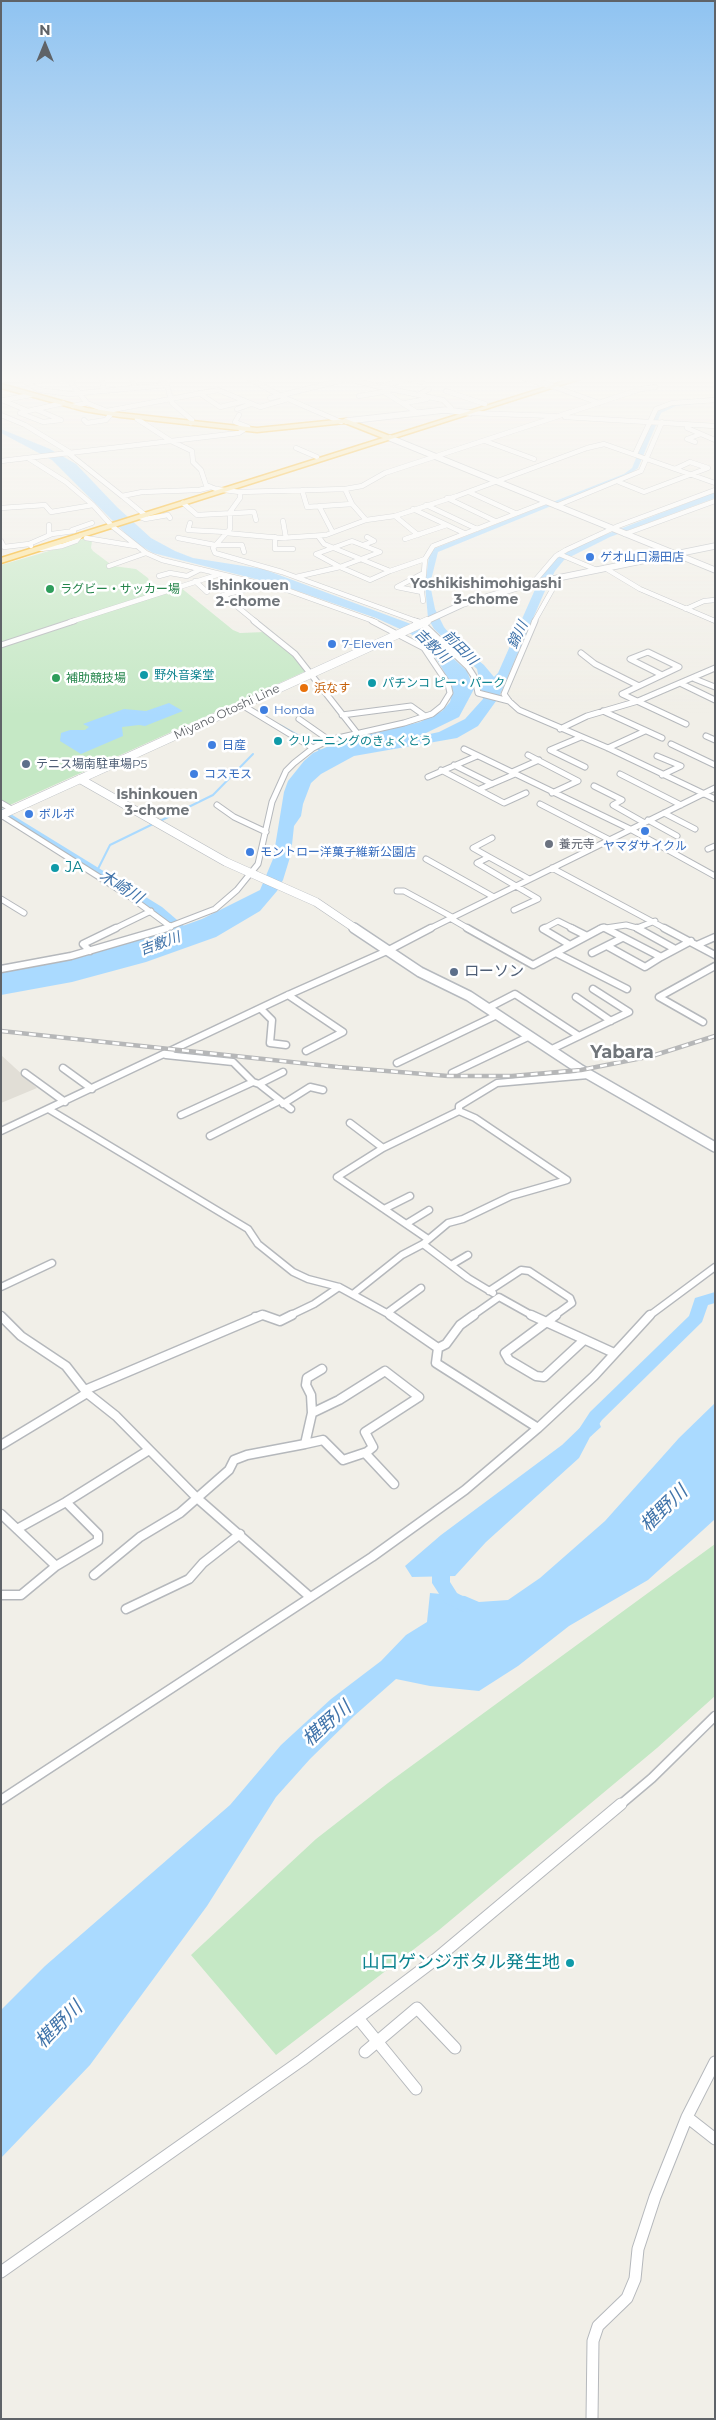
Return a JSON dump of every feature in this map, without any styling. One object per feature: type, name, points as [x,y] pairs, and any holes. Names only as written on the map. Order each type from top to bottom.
[{"type":"highway","points":[[141,515],[210,491]]},
{"type":"highway","points":[[1,557],[183,503],[211,491]]},
{"type":"highway","points":[[1,561],[35,547]]},
{"type":"street","points":[[1,969],[90,950],[171,927],[215,909],[237,890],[252,874],[258,864],[272,802],[286,772],[313,748],[329,740],[432,714],[447,700],[450,693],[448,684],[424,648],[402,633],[287,590],[162,560],[135,546],[76,491]]},
{"type":"street","points":[[116,491],[145,519],[168,515],[170,518]]},
{"type":"street","points":[[122,496],[142,492],[172,491]]},
{"type":"street","points":[[231,491],[273,491]]},
{"type":"street","points":[[302,491],[307,507],[352,504]]},
{"type":"street","points":[[346,491],[352,504],[366,520]]},
{"type":"street","points":[[190,523],[188,530],[286,538],[326,536],[332,531],[366,520],[394,516],[472,491]]},
{"type":"street","points":[[518,491],[715,570]]},
{"type":"street","points":[[555,506],[595,491]]},
{"type":"street","points":[[532,584],[559,554],[613,530],[713,491]]},
{"type":"street","points":[[240,492],[240,498],[230,512],[231,523],[227,532],[213,548],[215,553],[296,577],[423,623],[468,667],[475,678],[478,693],[509,701]]},
{"type":"street","points":[[469,492],[515,513]]},
{"type":"street","points":[[446,498],[495,521]]},
{"type":"street","points":[[624,534],[715,501]]},
{"type":"street","points":[[423,601],[422,592],[426,553],[433,546],[546,502]]},
{"type":"street","points":[[183,503],[197,515],[254,512],[256,520]]},
{"type":"street","points":[[1,508],[45,504],[51,512],[93,505]]},
{"type":"street","points":[[426,505],[476,528]]},
{"type":"street","points":[[319,506],[332,531]]},
{"type":"street","points":[[414,510],[464,533]]},
{"type":"street","points":[[394,516],[418,535]]},
{"type":"street","points":[[283,521],[286,538]]},
{"type":"street","points":[[77,534],[92,523]]},
{"type":"street","points":[[48,525],[49,535]]},
{"type":"street","points":[[406,539],[447,525]]},
{"type":"street","points":[[1,541],[3,547],[35,547],[49,535],[77,534],[135,546]]},
{"type":"street","points":[[318,536],[324,544],[390,571]]},
{"type":"street","points":[[275,537],[275,549],[293,549]]},
{"type":"street","points":[[363,545],[374,541],[367,537]]},
{"type":"street","points":[[178,538],[216,545],[242,545],[244,552]]},
{"type":"street","points":[[296,577],[340,567],[380,552],[352,540],[316,554],[340,567],[370,580],[425,559]]},
{"type":"street","name":"Miyano Otoshi Line","points":[[1,815],[440,615],[480,599],[532,584],[715,546]]},
{"type":"street","points":[[109,566],[146,553]]},
{"type":"street","points":[[559,554],[597,570]]},
{"type":"street","points":[[605,568],[625,582],[715,621]]},
{"type":"street","points":[[159,576],[170,573],[187,576],[201,569]]},
{"type":"street","points":[[422,592],[397,587],[424,573]]},
{"type":"street","points":[[1,645],[221,574],[244,590],[223,594],[295,654],[312,673],[357,733]]},
{"type":"street","points":[[552,580],[556,584],[544,601],[507,685],[504,694],[509,701],[519,710],[608,748],[715,799]]},
{"type":"street","points":[[195,581],[207,592]]},
{"type":"street","points":[[686,609],[704,601],[715,600]]},
{"type":"street","points":[[662,675],[630,658],[648,652],[679,668],[622,694],[686,724]]},
{"type":"street","points":[[581,654],[595,664],[639,686]]},
{"type":"street","points":[[560,729],[603,711],[638,701],[695,679],[715,668]]},
{"type":"street","points":[[695,679],[715,688]]},
{"type":"street","points":[[682,684],[715,700]]},
{"type":"street","points":[[242,705],[313,748]]},
{"type":"street","points":[[342,715],[411,706],[425,716]]},
{"type":"street","points":[[603,711],[662,738]]},
{"type":"street","points":[[298,719],[322,733],[329,740]]},
{"type":"street","points":[[608,748],[645,731]]},
{"type":"street","points":[[706,736],[715,740]]},
{"type":"street","points":[[581,737],[550,750],[585,767]]},
{"type":"street","points":[[671,744],[715,765]]},
{"type":"street","points":[[464,749],[630,830],[713,874]]},
{"type":"street","points":[[528,755],[578,781],[552,792]]},
{"type":"street","points":[[428,776],[477,756]]},
{"type":"street","points":[[657,756],[682,766],[662,775]]},
{"type":"street","points":[[480,789],[539,760]]},
{"type":"street","points":[[454,764],[492,784]]},
{"type":"street","points":[[441,770],[504,803],[526,793]]},
{"type":"street","points":[[620,774],[681,805]]},
{"type":"street","points":[[80,779],[204,850],[321,905],[420,972],[488,1008],[588,1075],[715,1147]]},
{"type":"street","points":[[594,786],[622,800],[613,805],[677,836]]},
{"type":"street","points":[[1,1131],[50,1110],[288,995],[387,951],[492,896],[715,788]]},
{"type":"street","points":[[1,803],[13,810]]},
{"type":"street","points":[[540,804],[610,840]]},
{"type":"street","points":[[217,805],[234,817],[266,832]]},
{"type":"street","points":[[664,813],[695,829]]},
{"type":"street","points":[[1,815],[151,911],[171,927]]},
{"type":"street","points":[[492,838],[473,848],[529,879]]},
{"type":"street","points":[[708,849],[715,846]]},
{"type":"street","points":[[489,857],[477,863],[538,899],[514,910]]},
{"type":"street","points":[[426,859],[492,896]]},
{"type":"street","points":[[552,868],[715,954]]},
{"type":"street","points":[[397,891],[404,891],[533,965],[603,927],[626,924],[675,949]]},
{"type":"street","points":[[1,899],[24,913]]},
{"type":"street","points":[[90,950],[83,944],[151,911]]},
{"type":"street","points":[[570,945],[543,929],[558,921],[587,936]]},
{"type":"street","points":[[637,928],[655,921]]},
{"type":"street","points":[[603,927],[661,957]]},
{"type":"street","points":[[698,945],[715,937]]},
{"type":"street","points":[[592,953],[622,938]]},
{"type":"street","points":[[607,946],[645,966],[690,940]]},
{"type":"street","points":[[556,953],[626,989]]},
{"type":"street","points":[[703,1022],[659,997],[715,966]]},
{"type":"street","points":[[550,1050],[629,1012],[593,989]]},
{"type":"street","points":[[488,1008],[515,994],[579,1036]]},
{"type":"street","points":[[288,995],[343,1032],[306,1051]]},
{"type":"street","points":[[576,997],[611,1021]]},
{"type":"street","points":[[261,1009],[272,1020],[270,1043],[286,1045]]},
{"type":"street","points":[[398,1064],[497,1015]]},
{"type":"street","points":[[452,1073],[530,1036]]},
{"type":"street","points":[[166,1055],[233,1062],[256,1083],[291,1109]]},
{"type":"street","points":[[63,1068],[92,1089]]},
{"type":"street","points":[[181,1115],[283,1072]]},
{"type":"street","points":[[25,1073],[65,1102]]},
{"type":"street","points":[[459,1111],[459,1106],[497,1083],[588,1075]]},
{"type":"street","points":[[210,1136],[310,1087],[323,1090]]},
{"type":"street","points":[[50,1110],[248,1230],[258,1244],[293,1272],[308,1279],[339,1287],[353,1294],[387,1313],[438,1348]]},
{"type":"street","points":[[353,1294],[402,1255],[426,1242],[448,1223],[463,1219],[511,1196],[567,1180],[475,1118],[459,1111],[383,1148],[337,1177],[406,1224],[426,1242],[451,1265],[489,1291],[547,1324],[614,1353]]},
{"type":"street","points":[[350,1123],[383,1148]]},
{"type":"street","points":[[384,1209],[410,1196]]},
{"type":"street","points":[[406,1224],[429,1210]]},
{"type":"street","points":[[451,1265],[468,1255]]},
{"type":"street","points":[[1,1288],[52,1264]]},
{"type":"street","points":[[1,1800],[372,1557],[465,1490],[538,1428],[594,1376],[653,1312],[715,1267]]},
{"type":"street","points":[[489,1291],[521,1270],[529,1272],[570,1298],[572,1303],[547,1324],[506,1353],[509,1360],[536,1376],[544,1377],[584,1340]]},
{"type":"street","points":[[1,1445],[86,1392],[256,1316],[280,1321],[314,1304],[339,1287]]},
{"type":"street","points":[[387,1313],[421,1288]]},
{"type":"street","points":[[499,1297],[460,1325],[450,1340],[438,1348],[436,1363],[538,1428]]},
{"type":"street","points":[[1,1316],[21,1336],[66,1366],[86,1392],[116,1416],[197,1498],[310,1597]]},
{"type":"street","points":[[305,1444],[312,1413],[311,1395],[306,1386],[308,1378],[322,1369]]},
{"type":"street","points":[[94,1576],[140,1537],[169,1520],[197,1498],[229,1470],[234,1460],[247,1455],[323,1440],[342,1460],[365,1453],[373,1447],[365,1432],[419,1396],[385,1371],[339,1400],[312,1413]]},
{"type":"street","points":[[17,1529],[66,1502],[149,1450]]},
{"type":"street","points":[[365,1453],[394,1484]]},
{"type":"street","points":[[2,1596],[21,1595],[56,1566],[98,1541],[98,1534],[66,1502]]},
{"type":"street","points":[[1,1514],[56,1566]]},
{"type":"street","points":[[126,1609],[189,1579],[203,1563],[240,1534]]},
{"type":"street","points":[[1,2272],[154,2166],[358,2018],[436,1958],[645,1784],[715,1716]]},
{"type":"street","points":[[365,2052],[417,2008],[455,2048]]},
{"type":"street","points":[[358,2018],[416,2089]]},
{"type":"street","points":[[592,2419],[593,2341],[598,2326],[627,2298],[635,2279],[638,2249],[644,2228],[688,2117],[715,2062]]},
{"type":"street","points":[[688,2117],[715,2139]]},
{"type":"shaded area","points":[[1,1055],[37,1088],[1,1103]]},
{"type":"green space","points":[[84,538],[92,541],[91,548],[93,551],[113,566],[136,569],[148,578],[154,595],[180,587],[233,630],[240,633],[265,632],[290,651],[306,671],[1,809],[1,565],[73,544]]},
{"type":"green space","points":[[715,1544],[715,1696],[657,1748],[439,1930],[276,2055],[191,1955],[316,1839],[388,1783]]},
{"type":"water","points":[[83,491],[102,491],[151,538],[175,551],[193,558],[263,569],[419,627],[467,671],[474,689],[459,717],[424,734],[407,739],[439,732],[465,719],[483,699],[477,669],[434,629],[428,618],[425,585],[429,556],[433,549],[581,491],[588,491],[438,552],[430,584],[435,609],[444,627],[458,644],[484,665],[494,677],[498,673],[541,576],[559,556],[584,543],[715,492],[715,498],[610,537],[564,560],[555,571],[544,593],[499,697],[478,726],[457,738],[354,756],[321,774],[311,783],[303,804],[301,816],[294,826],[291,854],[283,880],[277,891],[260,911],[216,937],[146,962],[72,982],[1,995],[1,971],[50,963],[163,933],[202,919],[260,890],[273,859],[284,792],[288,781],[304,761],[313,753],[338,742],[420,722],[442,711],[450,702],[452,694],[449,681],[438,661],[411,634],[376,618],[283,586],[153,553],[134,542]]},
{"type":"water","points":[[169,703],[183,711],[145,726],[122,727],[123,736],[81,754],[60,741],[61,733],[70,730],[85,730],[89,727],[83,724],[124,709],[146,711]]},
{"type":"water","name":"椹野川","points":[[715,1403],[714,1520],[648,1580],[569,1626],[518,1666],[479,1691],[430,1686],[396,1679],[354,1716],[310,1759],[276,1797],[207,1906],[90,2065],[1,2158],[1,2010],[45,1966],[230,1805],[281,1745],[331,1699],[381,1661],[406,1635],[427,1622],[430,1593],[465,1596],[479,1602],[508,1600],[540,1578],[605,1521],[679,1438]]},
{"type":"water","points":[[596,1416],[601,1427],[590,1437],[579,1458],[486,1542],[455,1576],[412,1577],[405,1566],[441,1535],[562,1445],[588,1420]]},
{"type":"waterway","points":[[280,725],[314,744],[321,752]]},
{"type":"waterway","points":[[158,822],[213,795],[253,754]]},
{"type":"waterway","name":"木崎川","points":[[1,811],[158,910],[179,928],[186,937]]},
{"type":"waterway","points":[[97,871],[110,845],[153,824]]},
{"type":"waterway","points":[[585,1432],[596,1416],[696,1318],[701,1302],[715,1297]]},
{"type":"waterway","points":[[448,1558],[441,1568],[441,1583],[451,1598],[464,1605]]},
{"type":"railway","points":[[1,1031],[338,1067],[448,1076],[512,1076],[581,1070],[652,1056],[715,1036]]},
{"type":"place","name":"ゲオ山口湯田店","points":[[590,557]]},
{"type":"place","name":"ラグビー・サッカー場","points":[[50,589]]},
{"type":"place","name":"7-Eleven","points":[[332,644]]},
{"type":"place","name":"野外音楽堂","points":[[144,675]]},
{"type":"place","name":"補助競技場","points":[[56,678]]},
{"type":"place","name":"パチンコ ピー・パーク","points":[[372,683]]},
{"type":"place","name":"浜なす","points":[[304,688]]},
{"type":"place","name":"Honda","points":[[264,710]]},
{"type":"place","name":"クリーニングのきょくとう","points":[[278,741]]},
{"type":"place","name":"日産","points":[[212,745]]},
{"type":"place","name":"テニス場南駐車場P5","points":[[26,764]]},
{"type":"place","name":"コスモス","points":[[194,774]]},
{"type":"place","name":"ボルボ","points":[[29,814]]},
{"type":"place","name":"ヤマダサイクル","points":[[645,831]]},
{"type":"place","name":"養元寺","points":[[549,844]]},
{"type":"place","name":"モントロー洋菓子維新公園店","points":[[250,852]]},
{"type":"place","name":"JA","points":[[55,868]]},
{"type":"place","name":"ローソン","points":[[454,972]]},
{"type":"place","name":"山口ゲンジボタル発生地","points":[[570,1963]]},
{"type":"district","name":"Yoshikishimohigashi 3-chome","points":[[486,592]]},
{"type":"district","name":"Ishinkouen 2-chome","points":[[248,594]]},
{"type":"district","name":"Ishinkouen 3-chome","points":[[157,804]]},
{"type":"district","name":"Yabara","points":[[622,1053]]},
{"type":"water label","name":"錦川","points":[[518,635]]},
{"type":"water label","name":"吉敷川","points":[[432,646]]},
{"type":"water label","name":"前田川","points":[[460,648]]},
{"type":"water label","name":"吉敷川","points":[[160,944]]}]
